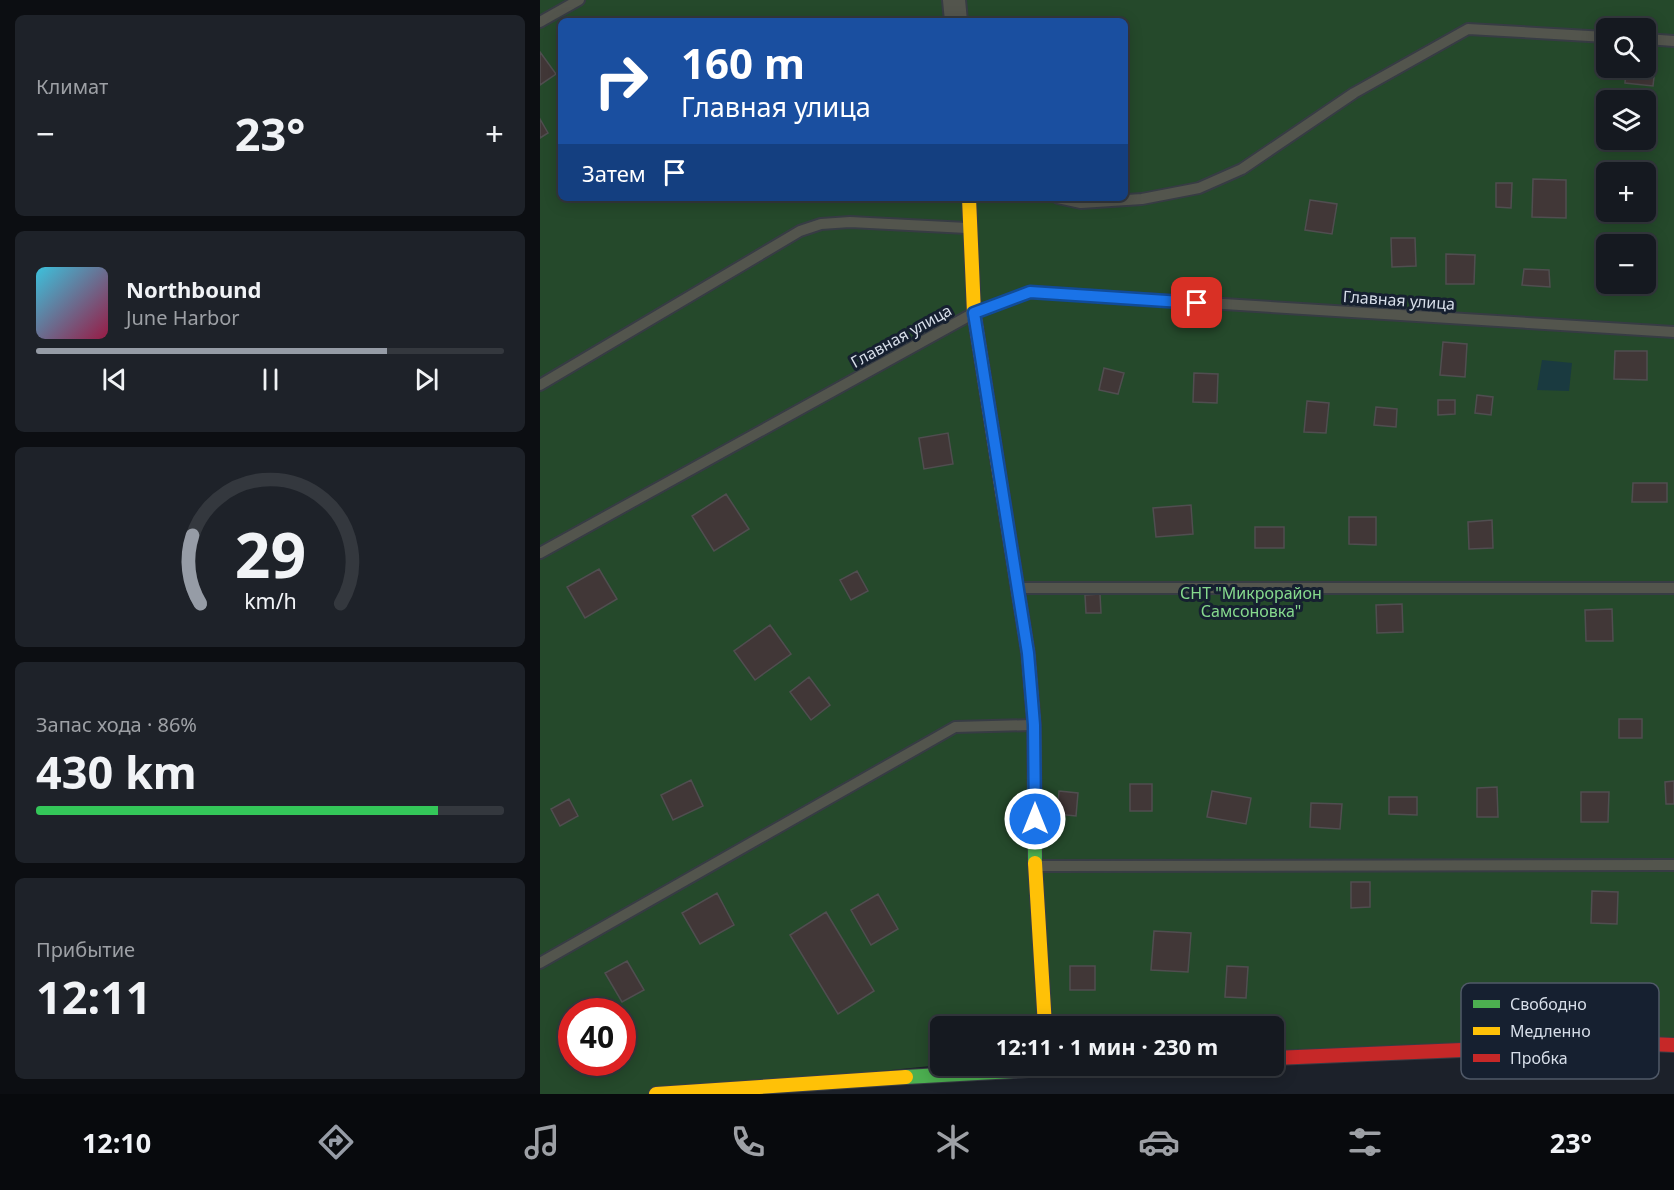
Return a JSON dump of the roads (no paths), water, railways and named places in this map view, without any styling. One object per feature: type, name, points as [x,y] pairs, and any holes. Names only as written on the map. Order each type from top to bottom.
[{"type":"street","points":[[954,0],[956,18]]},
{"type":"street","points":[[969,201],[974,313],[1028,653],[1034,725],[1035,866],[1044,1016]]},
{"type":"street","points":[[1659,1044],[1674,1045]]},
{"type":"street","points":[[1284,1058],[1461,1050]]},
{"type":"street","points":[[656,1094],[930,1074]]},
{"type":"lane","points":[[540,22],[579,0]]},
{"type":"lane","points":[[1128,200],[1199,188],[1242,169],[1354,93],[1468,29],[1596,36]]},
{"type":"lane","points":[[1656,40],[1674,41]]},
{"type":"lane","points":[[1072,201],[1081,203],[1112,201]]},
{"type":"lane","points":[[540,385],[800,231],[821,224],[850,222],[970,228]]},
{"type":"lane","name":"Главная улица","points":[[540,553],[974,313],[1030,292],[1674,332]]},
{"type":"lane","points":[[1019,588],[1674,588]]},
{"type":"lane","points":[[540,963],[956,727],[1034,725]]},
{"type":"lane","points":[[1035,866],[1674,865]]},
{"type":"park label","name":"СНТ \"Микрорайон Самсоновка\"","points":[[1251,602]]}]
